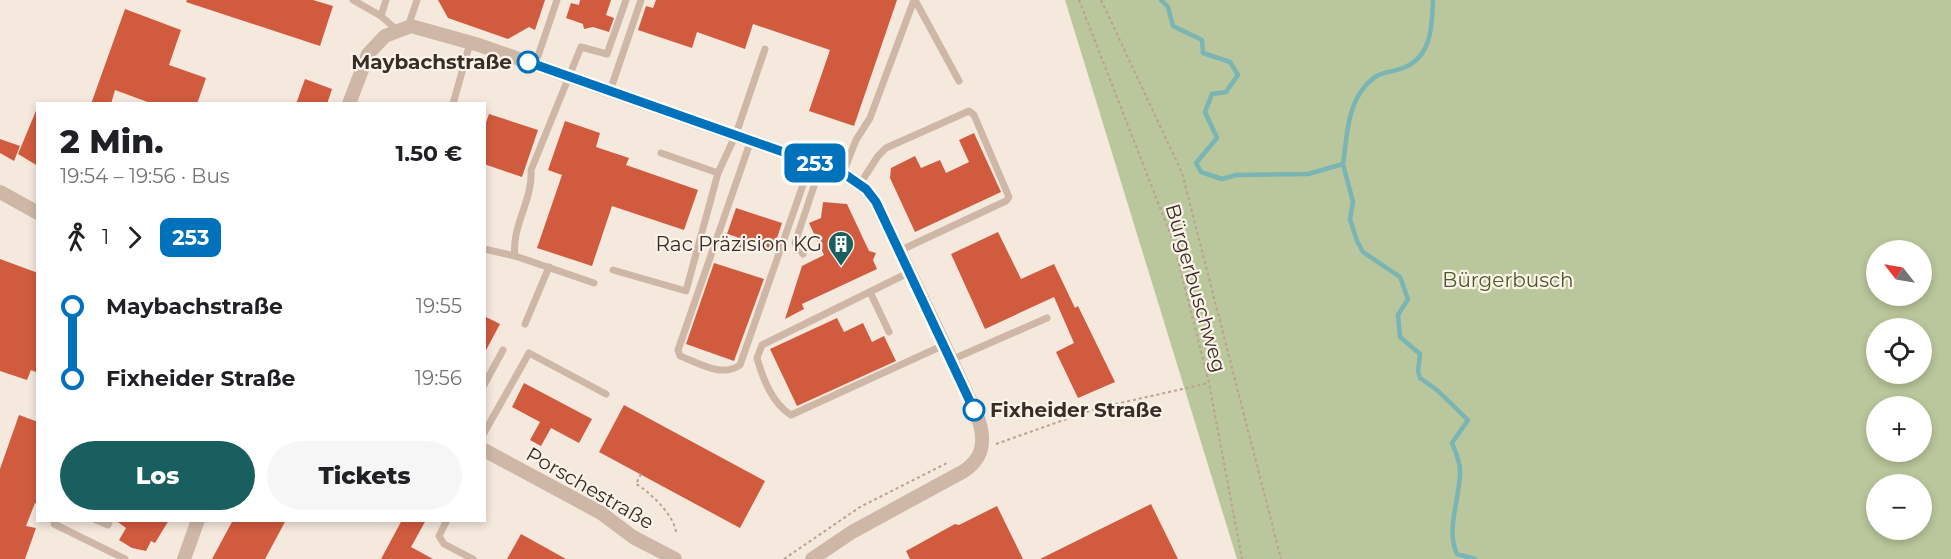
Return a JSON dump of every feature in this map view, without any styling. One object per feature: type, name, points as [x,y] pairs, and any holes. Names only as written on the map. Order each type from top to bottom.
[{"type":"street","points":[[350,102],[368,54],[385,36],[411,26],[470,43],[736,134],[843,173],[860,184],[876,202],[951,360],[978,421],[982,436],[981,449],[976,461],[964,471],[852,532],[818,557]]},
{"type":"street","points":[[0,192],[36,212]]},
{"type":"street","name":"Porschestraße","points":[[486,451],[601,513],[633,537],[675,559]]},
{"type":"street","points":[[184,559],[197,522]]},
{"type":"lane","points":[[353,0],[403,29],[417,0]]},
{"type":"lane","points":[[381,16],[386,0]]},
{"type":"lane","points":[[535,65],[557,0]]},
{"type":"lane","points":[[515,256],[513,241],[532,186],[531,170],[581,47],[607,54],[626,0]]},
{"type":"lane","points":[[610,91],[641,0]]},
{"type":"lane","points":[[914,0],[959,81]]},
{"type":"lane","points":[[843,173],[856,140],[870,118],[914,0]]},
{"type":"lane","points":[[454,102],[470,43]]},
{"type":"lane","points":[[613,270],[686,291],[718,173],[736,134],[765,49]]},
{"type":"lane","points":[[860,184],[878,156],[886,148],[969,111],[974,115],[1009,197],[1006,201],[900,251]]},
{"type":"lane","points":[[751,140],[678,350],[680,356],[721,371],[731,372],[740,365],[816,163]]},
{"type":"lane","points":[[661,153],[718,173]]},
{"type":"lane","points":[[803,254],[795,243],[816,163]]},
{"type":"lane","points":[[486,249],[515,256],[594,282]]},
{"type":"lane","points":[[525,324],[549,267]]},
{"type":"lane","points":[[910,272],[762,345],[758,352],[759,365],[771,395],[791,415],[944,345]]},
{"type":"lane","points":[[870,292],[889,332]]},
{"type":"lane","points":[[951,360],[1047,318]]},
{"type":"lane","points":[[486,381],[503,350]]},
{"type":"lane","points":[[486,429],[529,353],[606,394]]},
{"type":"lane","points":[[446,522],[439,536],[444,544],[473,559]]},
{"type":"lane","points":[[54,524],[125,559]]},
{"type":"path","name":"Bürgerbuschweg","points":[[1079,0],[1173,241],[1209,382],[1242,559]]},
{"type":"path","points":[[1101,0],[1182,173],[1281,559]]},
{"type":"path","points":[[981,449],[1098,408],[1209,382]]},
{"type":"path","points":[[640,474],[636,483],[656,501],[675,526],[676,532]]},
{"type":"green space","name":"Bürgerbusch","points":[[1065,0],[1951,0],[1951,559],[1237,559]]},
{"type":"building","points":[[187,0],[313,0],[333,6],[320,46],[186,2]]},
{"type":"building","points":[[438,0],[545,0],[535,30],[529,27],[508,39],[448,18]]},
{"type":"building","points":[[580,0],[611,0],[606,15],[614,18],[609,32],[593,27],[584,29],[583,24],[566,18],[571,3],[579,5]]},
{"type":"building","points":[[656,0],[897,0],[854,126],[809,111],[830,50],[753,24],[745,49],[697,32],[692,48],[638,30],[646,6],[653,8]]},
{"type":"building","points":[[125,9],[181,30],[169,65],[206,78],[198,102],[148,102],[115,90],[112,102],[92,102]]},
{"type":"building","points":[[305,79],[332,89],[328,102],[297,102]]},
{"type":"building","points":[[36,111],[36,165],[18,154]]},
{"type":"building","points":[[489,114],[538,130],[522,177],[486,165],[486,122]]},
{"type":"building","points":[[565,121],[600,133],[596,147],[629,158],[626,165],[698,190],[684,230],[612,206],[592,266],[537,248],[562,175],[548,170]]},
{"type":"building","points":[[974,133],[1001,192],[915,232],[890,178],[891,168],[915,156],[921,168],[940,160],[946,173],[969,162],[959,140]]},
{"type":"building","points":[[0,139],[20,146],[14,161],[0,153]]},
{"type":"building","points":[[823,202],[847,204],[869,251],[876,253],[873,260],[877,269],[802,304],[804,309],[785,319],[802,266],[824,255],[809,223],[821,218]]},
{"type":"building","points":[[736,208],[782,223],[773,250],[753,243],[750,251],[734,245],[737,237],[727,234]]},
{"type":"building","points":[[998,232],[1021,279],[1054,264],[1075,308],[1078,306],[1115,382],[1078,398],[1056,352],[1074,343],[1054,297],[985,329],[951,254]]},
{"type":"building","points":[[0,259],[36,272],[36,372],[31,370],[27,380],[0,371]]},
{"type":"building","points":[[714,263],[764,279],[734,361],[686,344]]},
{"type":"building","points":[[486,317],[500,324],[486,350]]},
{"type":"building","points":[[837,318],[844,332],[863,323],[872,342],[884,336],[896,361],[797,406],[770,349]]},
{"type":"building","points":[[524,383],[592,419],[579,443],[551,428],[541,446],[530,440],[540,422],[512,407]]},
{"type":"building","points":[[624,405],[765,481],[740,528],[599,452]]},
{"type":"building","points":[[19,415],[36,421],[36,503],[26,526],[36,528],[25,559],[0,559],[0,469]]},
{"type":"building","points":[[1151,504],[1178,559],[1040,559]]},
{"type":"building","points":[[997,506],[1023,559],[910,559],[906,551],[955,524],[959,525]]},
{"type":"building","points":[[118,522],[168,522],[155,543],[151,541],[146,551],[132,548],[119,540],[126,528]]},
{"type":"building","points":[[232,522],[285,522],[265,559],[212,559]]},
{"type":"building","points":[[401,522],[425,522],[411,547],[433,559],[381,559]]},
{"type":"building","points":[[521,534],[566,559],[507,559]]},
{"type":"waterway","points":[[1161,0],[1168,7],[1173,26],[1202,40],[1203,53],[1230,62],[1238,75],[1226,92],[1212,94],[1205,112],[1217,138],[1196,163],[1201,172],[1222,179],[1236,175],[1308,174],[1343,164],[1353,202],[1350,219],[1357,241],[1363,252],[1400,277],[1408,299],[1398,315],[1400,337],[1420,354],[1418,371],[1420,378],[1437,390],[1468,420],[1452,443],[1460,470],[1453,534],[1457,554],[1475,559]]},
{"type":"waterway","points":[[1343,164],[1349,122],[1355,102],[1366,85],[1375,77],[1403,68],[1420,56],[1425,49],[1431,30],[1433,0]]},
{"type":"bus line","name":"253","points":[[528,62],[843,173],[866,189],[876,202],[974,410]]},
{"type":"place","name":"Maybachstraße","points":[[528,62]]},
{"type":"place","name":"Rac Präzision KG","points":[[841,267]]},
{"type":"place","name":"Fixheider Straße","points":[[974,410]]}]
